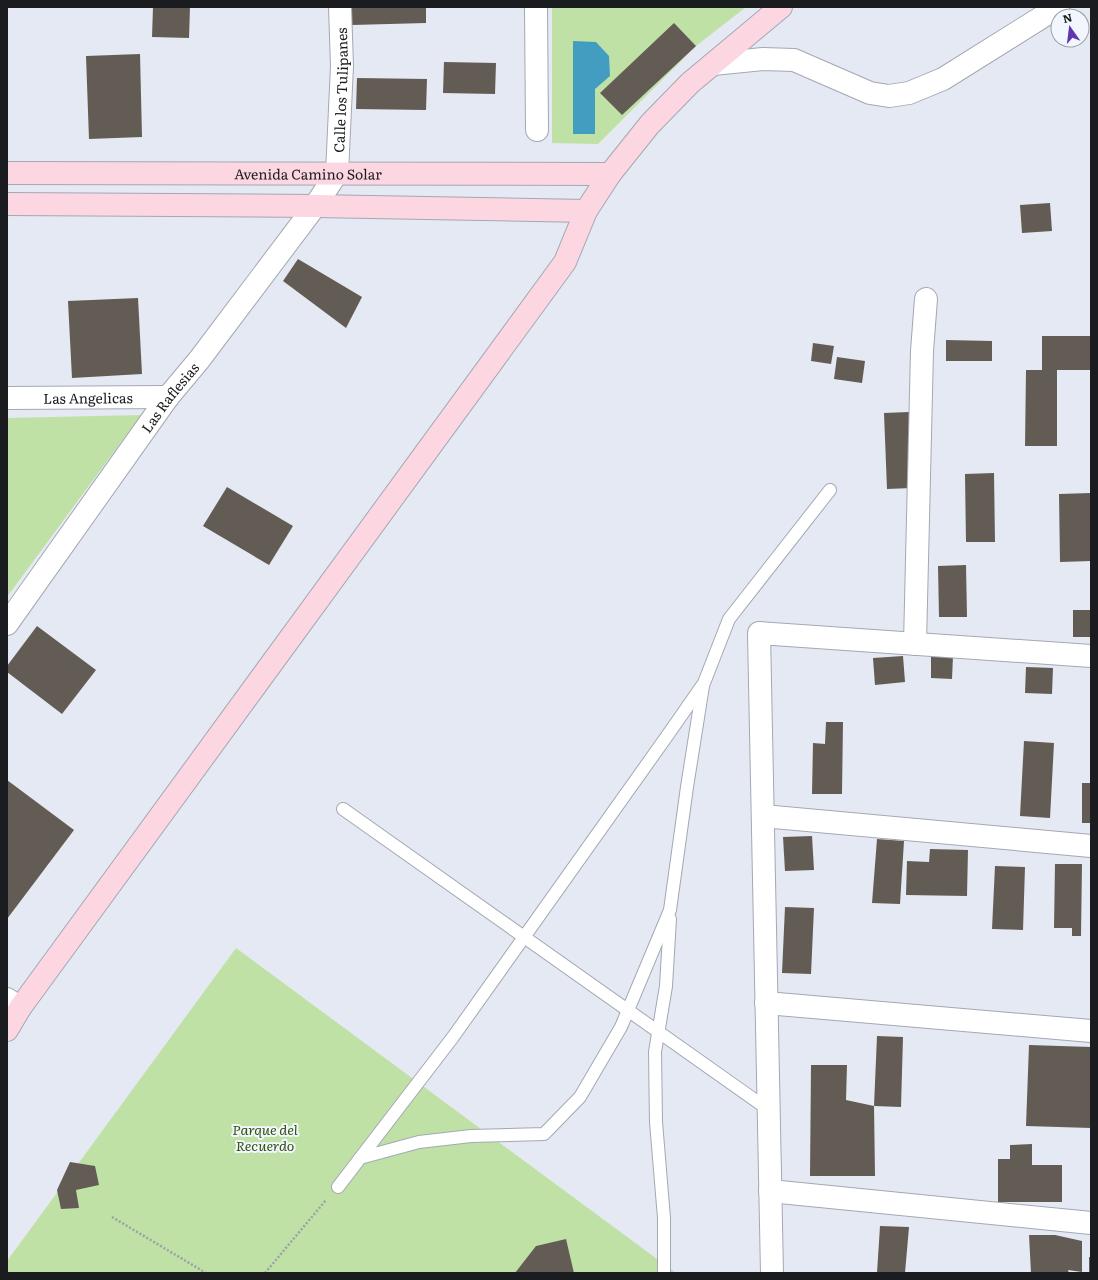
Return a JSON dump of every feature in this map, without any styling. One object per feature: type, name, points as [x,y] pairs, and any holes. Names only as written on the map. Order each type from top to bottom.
[{"type":"street","name":"Calle los Tulipanes","points":[[337,173],[342,66],[340,7]]},
{"type":"street","points":[[536,7],[537,130]]},
{"type":"street","points":[[7,1030],[14,1004],[565,262],[586,211],[610,174],[650,124],[690,83],[781,7]]},
{"type":"street","points":[[713,64],[763,58],[794,60],[870,93],[889,96],[909,93],[943,79],[1058,7]]},
{"type":"street","name":"Avenida Camino Solar","points":[[7,173],[610,174]]},
{"type":"street","name":"Las Raflesias","points":[[7,624],[168,397],[199,360],[315,206],[337,173]]},
{"type":"street","points":[[7,204],[315,206],[586,211]]},
{"type":"street","points":[[915,644],[922,351],[926,299]]},
{"type":"street","name":"Las Angelicas","points":[[7,398],[168,397]]},
{"type":"street","points":[[772,1273],[759,633],[1091,656]]},
{"type":"street","points":[[763,816],[1091,846]]},
{"type":"street","points":[[766,1003],[1091,1031]]},
{"type":"street","points":[[770,1191],[1091,1222]]},
{"type":"lane","points":[[664,1273],[664,1218],[656,1122],[655,1052],[666,986],[670,910],[687,787],[704,683],[729,619],[830,490]]},
{"type":"lane","points":[[338,1187],[454,1037],[704,683]]},
{"type":"lane","points":[[343,809],[769,1110]]},
{"type":"lane","points":[[360,1158],[419,1142],[471,1136],[544,1134],[580,1097],[621,1027],[670,910]]},
{"type":"path","points":[[265,1273],[338,1187]]},
{"type":"path","points":[[112,1217],[206,1273]]},
{"type":"green space","points":[[552,7],[746,7],[696,46],[598,144],[552,143]]},
{"type":"green space","points":[[141,415],[7,597],[7,418]]},
{"type":"green space","name":"Parque del Recuerdo","points":[[236,948],[676,1273],[7,1273],[7,1261]]},
{"type":"water","points":[[573,41],[596,42],[609,56],[610,76],[595,89],[595,134],[573,134]]},
{"type":"building","points":[[153,7],[190,7],[189,38],[152,37]]},
{"type":"building","points":[[351,7],[426,7],[426,23],[352,25]]},
{"type":"building","points":[[674,23],[696,46],[622,115],[600,93]]},
{"type":"building","points":[[140,54],[142,137],[89,139],[86,56]]},
{"type":"building","points":[[444,62],[496,63],[495,94],[443,93]]},
{"type":"building","points":[[357,78],[427,79],[426,110],[356,109]]},
{"type":"building","points":[[1050,203],[1052,231],[1022,233],[1020,205]]},
{"type":"building","points":[[298,259],[362,297],[346,328],[283,281]]},
{"type":"building","points":[[138,298],[142,374],[72,378],[68,301]]},
{"type":"building","points":[[1042,336],[1091,336],[1091,370],[1042,370]]},
{"type":"building","points":[[946,340],[992,341],[992,361],[946,361]]},
{"type":"building","points":[[813,343],[834,346],[831,364],[811,361]]},
{"type":"building","points":[[837,357],[865,361],[862,383],[834,379]]},
{"type":"building","points":[[1026,370],[1057,370],[1057,446],[1025,446]]},
{"type":"building","points":[[909,412],[912,488],[887,489],[884,413]]},
{"type":"building","points":[[994,473],[995,542],[966,542],[965,474]]},
{"type":"building","points":[[227,487],[293,526],[269,565],[203,526]]},
{"type":"building","points":[[1091,493],[1091,561],[1060,562],[1059,494]]},
{"type":"building","points":[[966,565],[967,617],[939,617],[938,566]]},
{"type":"building","points":[[1073,610],[1091,610],[1091,637],[1073,637]]},
{"type":"building","points":[[37,626],[96,670],[62,714],[7,672],[7,666]]},
{"type":"building","points":[[931,655],[953,656],[952,679],[931,678]]},
{"type":"building","points":[[903,656],[905,682],[875,685],[873,658]]},
{"type":"building","points":[[1026,667],[1053,668],[1052,694],[1025,693]]},
{"type":"building","points":[[826,722],[843,722],[842,794],[812,794],[813,743],[825,744]]},
{"type":"building","points":[[1024,741],[1054,743],[1050,818],[1020,816]]},
{"type":"building","points":[[7,780],[74,830],[7,919]]},
{"type":"building","points":[[1082,783],[1091,783],[1091,823],[1082,823]]},
{"type":"building","points":[[812,836],[814,870],[785,871],[783,837]]},
{"type":"building","points":[[877,839],[904,841],[900,904],[872,903]]},
{"type":"building","points":[[930,849],[968,850],[967,896],[906,895],[907,861],[929,862]]},
{"type":"building","points":[[1055,864],[1082,864],[1081,936],[1072,936],[1072,928],[1054,928]]},
{"type":"building","points":[[995,866],[1025,867],[1023,930],[992,929]]},
{"type":"building","points":[[785,907],[814,908],[811,974],[782,973]]},
{"type":"building","points":[[877,1036],[903,1037],[901,1107],[874,1106]]},
{"type":"building","points":[[1029,1045],[1091,1047],[1091,1128],[1026,1126]]},
{"type":"building","points":[[811,1065],[847,1065],[846,1100],[874,1106],[875,1176],[810,1176]]},
{"type":"building","points":[[1032,1144],[1032,1165],[1062,1165],[1062,1202],[998,1202],[998,1159],[1010,1159],[1010,1145]]},
{"type":"building","points":[[70,1162],[95,1166],[99,1185],[76,1190],[79,1208],[61,1209],[57,1190]]},
{"type":"building","points":[[880,1226],[909,1227],[905,1273],[877,1273]]},
{"type":"building","points":[[1029,1235],[1055,1235],[1082,1241],[1082,1272],[1068,1270],[1069,1273],[1031,1273]]},
{"type":"building","points":[[566,1239],[574,1273],[515,1273],[536,1246]]},
{"type":"building","points":[[1089,1257],[1091,1257],[1091,1273],[1089,1273]]}]
